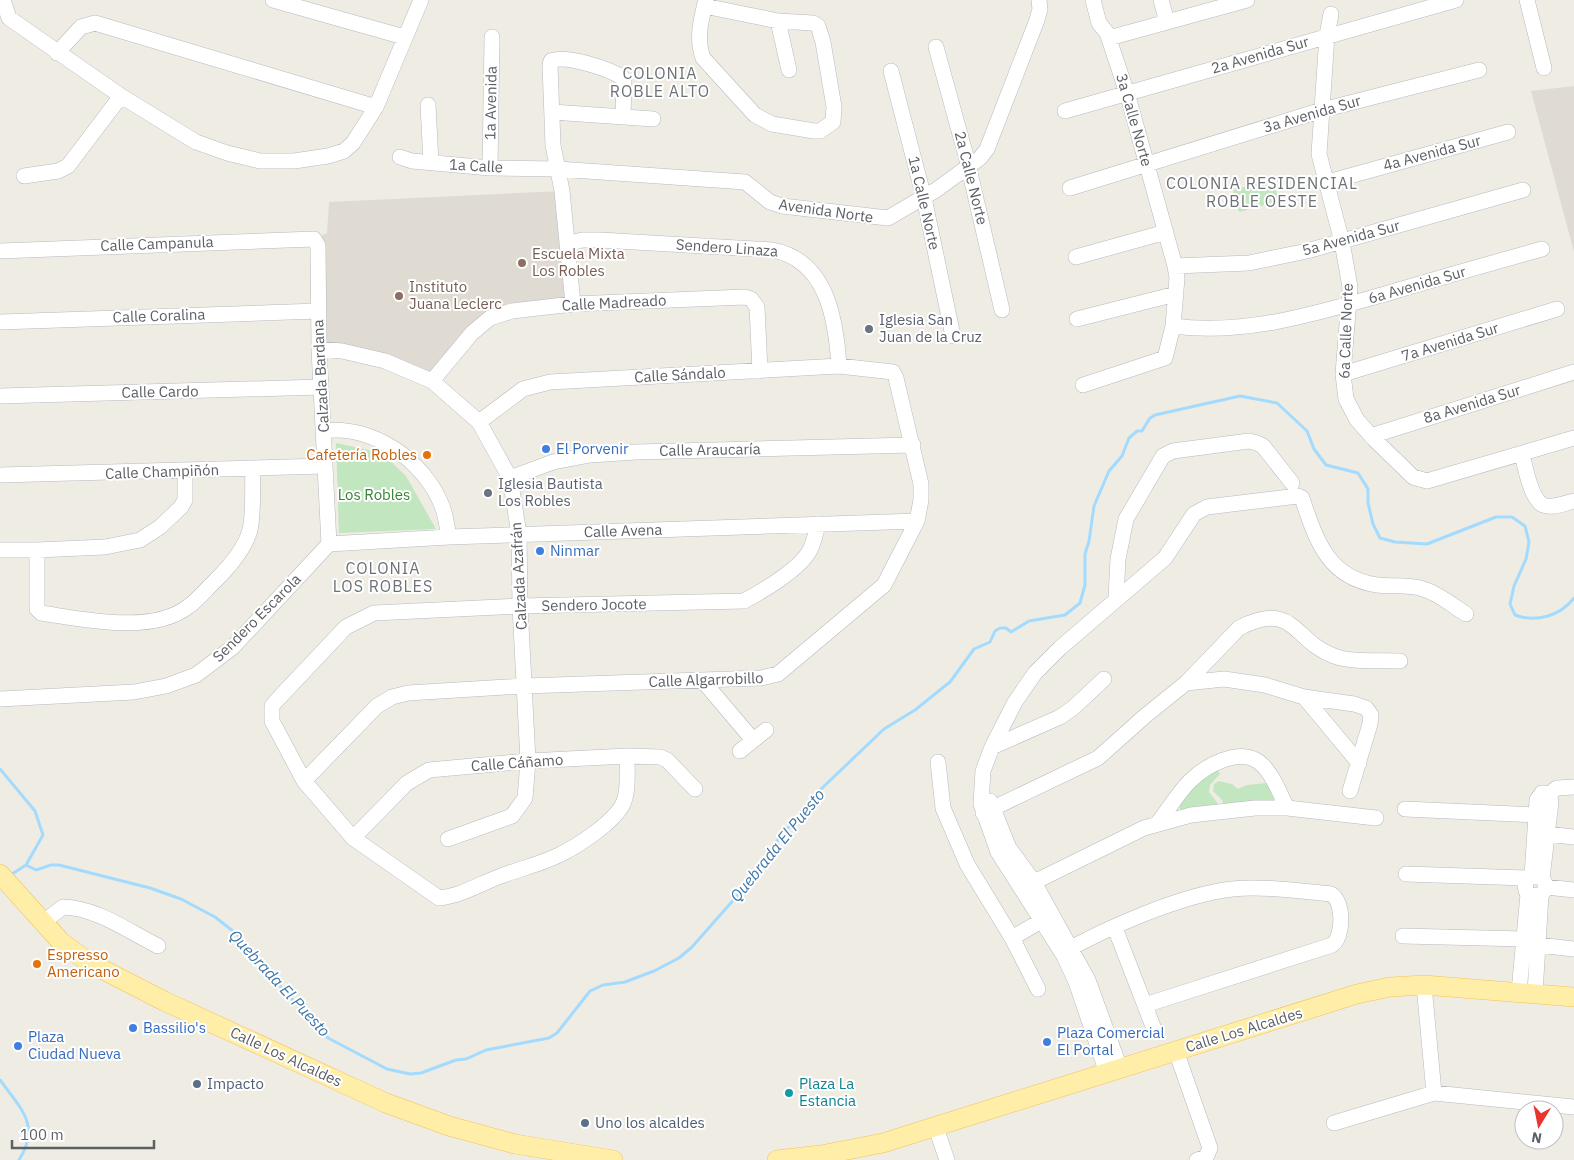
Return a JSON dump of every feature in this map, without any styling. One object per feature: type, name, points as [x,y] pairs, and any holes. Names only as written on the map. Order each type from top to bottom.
[{"type":"main road","name":"Calle Los Alcaldes","points":[[0,874],[42,923],[62,942],[90,963],[126,984],[386,1103],[449,1126],[515,1144],[585,1157],[614,1160]]},
{"type":"main road","name":"Calle Los Alcaldes","points":[[777,1160],[821,1158],[936,1128],[1357,994],[1390,987],[1424,984],[1574,997]]},
{"type":"street","points":[[3,0],[9,18],[121,96],[196,142],[227,153],[260,161],[294,160],[344,151],[353,142],[376,107],[421,0]]},
{"type":"street","points":[[273,0],[404,37]]},
{"type":"street","name":"Avenida Norte","points":[[555,169],[745,182],[776,204],[880,219],[895,214],[924,198],[980,158],[995,130],[1037,20],[1040,9],[1039,0]]},
{"type":"street","name":"3a Calle Norte","points":[[1093,0],[1099,24],[1108,35]]},
{"type":"street","name":"3a Calle Norte","points":[[1083,385],[1165,358],[1173,326],[1176,294],[1175,266],[1127,93],[1108,35],[1108,24],[1101,0]]},
{"type":"street","points":[[1161,0],[1167,22]]},
{"type":"street","points":[[1108,35],[1167,22],[1224,3],[1247,0]]},
{"type":"street","name":"2a Avenida Sur","points":[[1065,111],[1327,35],[1456,0]]},
{"type":"street","points":[[1527,0],[1544,68]]},
{"type":"street","points":[[705,3],[778,21],[813,23],[818,26],[824,42],[834,107],[833,122],[830,126],[814,131],[772,124],[755,116],[703,58],[699,48],[705,3]]},
{"type":"street","name":"6a Calle Norte","points":[[1331,14],[1327,35],[1319,154],[1328,182],[1342,242],[1350,287],[1343,374],[1346,398],[1357,420],[1413,477],[1427,481],[1522,454]]},
{"type":"street","points":[[778,21],[789,70]]},
{"type":"street","points":[[57,53],[81,27],[95,23],[376,107]]},
{"type":"street","name":"1a Avenida","points":[[490,168],[492,37]]},
{"type":"street","name":"2a Calle Norte","points":[[936,47],[969,166],[1002,310]]},
{"type":"street","points":[[573,304],[567,244],[555,169],[551,61],[569,58],[622,78],[624,82],[623,116]]},
{"type":"street","name":"3a Avenida Sur","points":[[1070,188],[1322,110],[1479,70]]},
{"type":"street","name":"1a Calle Norte","points":[[891,71],[924,198],[953,336]]},
{"type":"street","points":[[24,176],[58,171],[68,166],[121,96]]},
{"type":"street","points":[[428,105],[430,164]]},
{"type":"street","points":[[552,112],[653,119]]},
{"type":"street","name":"4a Avenida Sur","points":[[1328,182],[1508,132]]},
{"type":"street","name":"1a Calle","points":[[400,157],[430,164],[490,168],[555,169]]},
{"type":"street","name":"5a Avenida Sur","points":[[1175,266],[1249,262],[1342,242],[1523,190]]},
{"type":"street","points":[[1076,257],[1166,232]]},
{"type":"street","name":"Calle Campanula","points":[[0,251],[314,239]]},
{"type":"street","name":"Calzada Bardana","points":[[314,239],[318,246],[319,349],[329,544]]},
{"type":"street","name":"Sendero Linaza","points":[[567,244],[582,240],[600,240],[765,249],[789,253],[801,260],[825,293],[835,326],[839,366]]},
{"type":"street","name":"6a Avenida Sur","points":[[1173,326],[1199,329],[1272,322],[1350,304],[1542,249]]},
{"type":"street","points":[[1077,319],[1176,294]]},
{"type":"street","name":"Calle Madreado","points":[[432,381],[472,332],[490,318],[529,308],[573,304],[745,297],[751,299],[757,307],[760,371]]},
{"type":"street","name":"7a Avenida Sur","points":[[1343,374],[1558,309]]},
{"type":"street","name":"Calle Coralina","points":[[0,322],[318,311]]},
{"type":"street","name":"Calzada Azafrán","points":[[319,349],[342,351],[385,361],[432,381],[479,422],[510,478],[519,534],[520,606],[528,761],[525,798],[518,811],[512,816],[478,830],[448,839]]},
{"type":"street","name":"Calle Sándalo","points":[[479,422],[523,389],[550,382],[839,366],[893,372]]},
{"type":"street","name":"Calle Algarrobillo","points":[[304,781],[377,706],[392,697],[408,692],[524,686],[770,678],[794,663],[884,585],[917,521],[921,500],[921,484],[913,445],[893,372]]},
{"type":"street","name":"8a Avenida Sur","points":[[1371,436],[1574,372]]},
{"type":"street","name":"Calle Cardo","points":[[0,396],[321,387]]},
{"type":"street","points":[[323,431],[338,429],[371,436],[409,460],[428,481],[436,495],[442,507],[449,537]]},
{"type":"street","points":[[1574,438],[1522,454],[1530,485],[1536,499],[1543,505],[1554,506],[1574,501]]},
{"type":"street","points":[[1116,598],[1118,559],[1126,519],[1163,456],[1172,451],[1249,441],[1263,446],[1292,483]]},
{"type":"street","name":"Calle Araucaría","points":[[510,478],[553,462],[590,455],[636,452],[913,445]]},
{"type":"street","name":"Calle Champiñón","points":[[0,475],[185,472],[324,466]]},
{"type":"street","points":[[37,550],[37,609],[41,613],[116,624],[134,623],[170,616],[188,607],[230,566],[242,549],[250,530],[253,469]]},
{"type":"street","points":[[0,550],[105,547],[140,540],[160,527],[181,508],[185,500],[185,472]]},
{"type":"street","points":[[1066,950],[1028,885],[986,803],[983,771],[992,747],[1015,702],[1035,673],[1116,598],[1165,558],[1194,514],[1200,510],[1294,496],[1302,498],[1323,551],[1336,568],[1352,578],[1377,585],[1425,589],[1466,614]]},
{"type":"street","name":"Calle Avena","points":[[329,544],[519,534],[917,521]]},
{"type":"street","name":"Sendero Jocote","points":[[304,781],[272,721],[272,706],[346,627],[374,613],[520,606],[744,601],[769,586],[801,561],[809,552],[818,524]]},
{"type":"street","name":"Sendero Escarola","points":[[0,699],[134,692],[166,686],[196,675],[233,647],[329,544]]},
{"type":"street","points":[[986,803],[1014,800],[1023,792],[1098,758],[1186,683],[1239,628],[1249,623],[1270,618],[1293,624],[1323,651],[1335,657],[1400,661]]},
{"type":"street","points":[[992,747],[1060,717],[1073,708],[1104,679]]},
{"type":"street","points":[[1186,683],[1224,680],[1265,685],[1304,697],[1354,704],[1366,708],[1370,715],[1370,724],[1350,791]]},
{"type":"street","points":[[703,681],[753,740]]},
{"type":"street","points":[[1304,697],[1359,763]]},
{"type":"street","points":[[740,751],[766,730]]},
{"type":"street","points":[[304,781],[353,838],[439,898],[450,897],[500,876],[559,856],[598,830],[615,816],[623,804],[628,778],[627,756]]},
{"type":"street","name":"Calle Cáñamo","points":[[353,838],[407,783],[429,770],[528,761],[627,756],[660,757],[667,760],[695,789]]},
{"type":"street","points":[[1157,824],[1190,781],[1218,762],[1236,756],[1249,757],[1260,763],[1279,790],[1287,808]]},
{"type":"street","points":[[938,762],[943,808],[967,864],[1012,938],[1038,989]]},
{"type":"street","points":[[1527,993],[1536,885],[1535,815],[1542,793],[1549,794],[1557,788],[1574,788]]},
{"type":"street","points":[[1536,885],[1547,834],[1549,794]]},
{"type":"street","points":[[1028,885],[1157,824],[1214,812],[1287,808],[1376,818]]},
{"type":"street","points":[[1405,809],[1535,815]]},
{"type":"street","points":[[1547,834],[1574,837]]},
{"type":"street","points":[[1406,874],[1574,890]]},
{"type":"street","points":[[1028,885],[1041,921],[1088,980],[1114,1070]]},
{"type":"street","points":[[1066,950],[1143,914],[1185,900],[1232,889],[1278,889],[1331,894],[1337,898],[1340,904],[1339,936],[1337,942],[1332,945],[1145,1005]]},
{"type":"street","points":[[42,923],[63,907],[76,907],[89,911],[158,946]]},
{"type":"street","points":[[1012,938],[1041,921]]},
{"type":"street","points":[[1115,928],[1154,1029]]},
{"type":"street","points":[[1403,936],[1531,942],[1574,949]]},
{"type":"street","points":[[1424,984],[1434,1093]]},
{"type":"street","points":[[1176,1051],[1210,1148],[1206,1157],[1197,1160]]},
{"type":"street","points":[[1334,1123],[1434,1093],[1574,1107]]},
{"type":"street","points":[[936,1128],[947,1160]]},
{"type":"shaded area","points":[[1574,86],[1574,252],[1531,91]]},
{"type":"shaded area","name":"Instituto Juana Leclerc","points":[[562,191],[573,304],[490,318],[429,383],[406,372],[319,349],[314,239],[327,233],[329,202]]},
{"type":"green space","points":[[1273,179],[1279,201],[1239,212],[1233,190]]},
{"type":"green space","name":"Los Robles","points":[[336,443],[382,453],[406,476],[436,529],[339,533]]},
{"type":"green space","points":[[1218,770],[1220,774],[1210,785],[1209,792],[1219,805],[1180,810],[1180,802],[1201,780]]},
{"type":"green space","points":[[1219,781],[1232,784],[1238,789],[1247,785],[1267,783],[1275,799],[1273,801],[1223,805],[1223,801],[1213,791],[1214,784]]},
{"type":"waterway","name":"Quebrada El Puesto","points":[[26,865],[36,870],[51,865],[59,865],[150,888],[181,899],[215,917],[238,935],[281,987],[328,1038],[387,1069],[410,1074],[421,1073],[456,1060],[466,1059],[486,1050],[549,1038],[557,1033],[590,991],[603,985],[625,982],[654,971],[679,958],[692,947],[759,871],[777,841],[819,791],[884,729],[915,710],[950,682],[974,649],[990,642],[995,631],[1000,628],[1006,628],[1011,632],[1029,621],[1065,615],[1080,603],[1085,585],[1085,554],[1089,541],[1094,506],[1109,471],[1122,456],[1129,438],[1137,431],[1142,431],[1150,418],[1155,415],[1240,396],[1277,403],[1307,431],[1314,449],[1326,465],[1358,473],[1368,489],[1368,503],[1373,524],[1380,538],[1395,542],[1427,544],[1496,517],[1512,517],[1525,526],[1529,542],[1526,559],[1514,586],[1510,604],[1515,615],[1531,618],[1547,616],[1562,609],[1574,598]]},
{"type":"waterway","points":[[0,769],[35,811],[43,835],[26,865],[9,876]]},
{"type":"waterway","points":[[0,1080],[26,1118],[28,1137],[19,1160]]},
{"type":"place","name":"Escuela Mixta Los Robles","points":[[522,263]]},
{"type":"place","name":"Instituto Juana Leclerc","points":[[399,296]]},
{"type":"place","name":"Iglesia San Juan de la Cruz","points":[[869,329]]},
{"type":"place","name":"El Porvenir","points":[[546,449]]},
{"type":"place","name":"Cafetería Robles","points":[[427,455]]},
{"type":"place","name":"Iglesia Bautista Los Robles","points":[[488,493]]},
{"type":"place","name":"Ninmar","points":[[540,551]]},
{"type":"place","name":"Espresso Americano","points":[[37,964]]},
{"type":"place","name":"Bassilio's","points":[[133,1028]]},
{"type":"place","name":"Plaza Comercial El Portal","points":[[1047,1042]]},
{"type":"place","name":"Plaza Ciudad Nueva","points":[[18,1046]]},
{"type":"place","name":"Impacto","points":[[197,1084]]},
{"type":"place","name":"Plaza La Estancia","points":[[789,1093]]},
{"type":"place","name":"Uno los alcaldes","points":[[585,1123]]},
{"type":"district","name":"COLONIA ROBLE ALTO","points":[[660,82]]},
{"type":"district","name":"COLONIA RESIDENCIAL ROBLE OESTE","points":[[1262,192]]},
{"type":"district","name":"COLONIA LOS ROBLES","points":[[383,577]]}]
